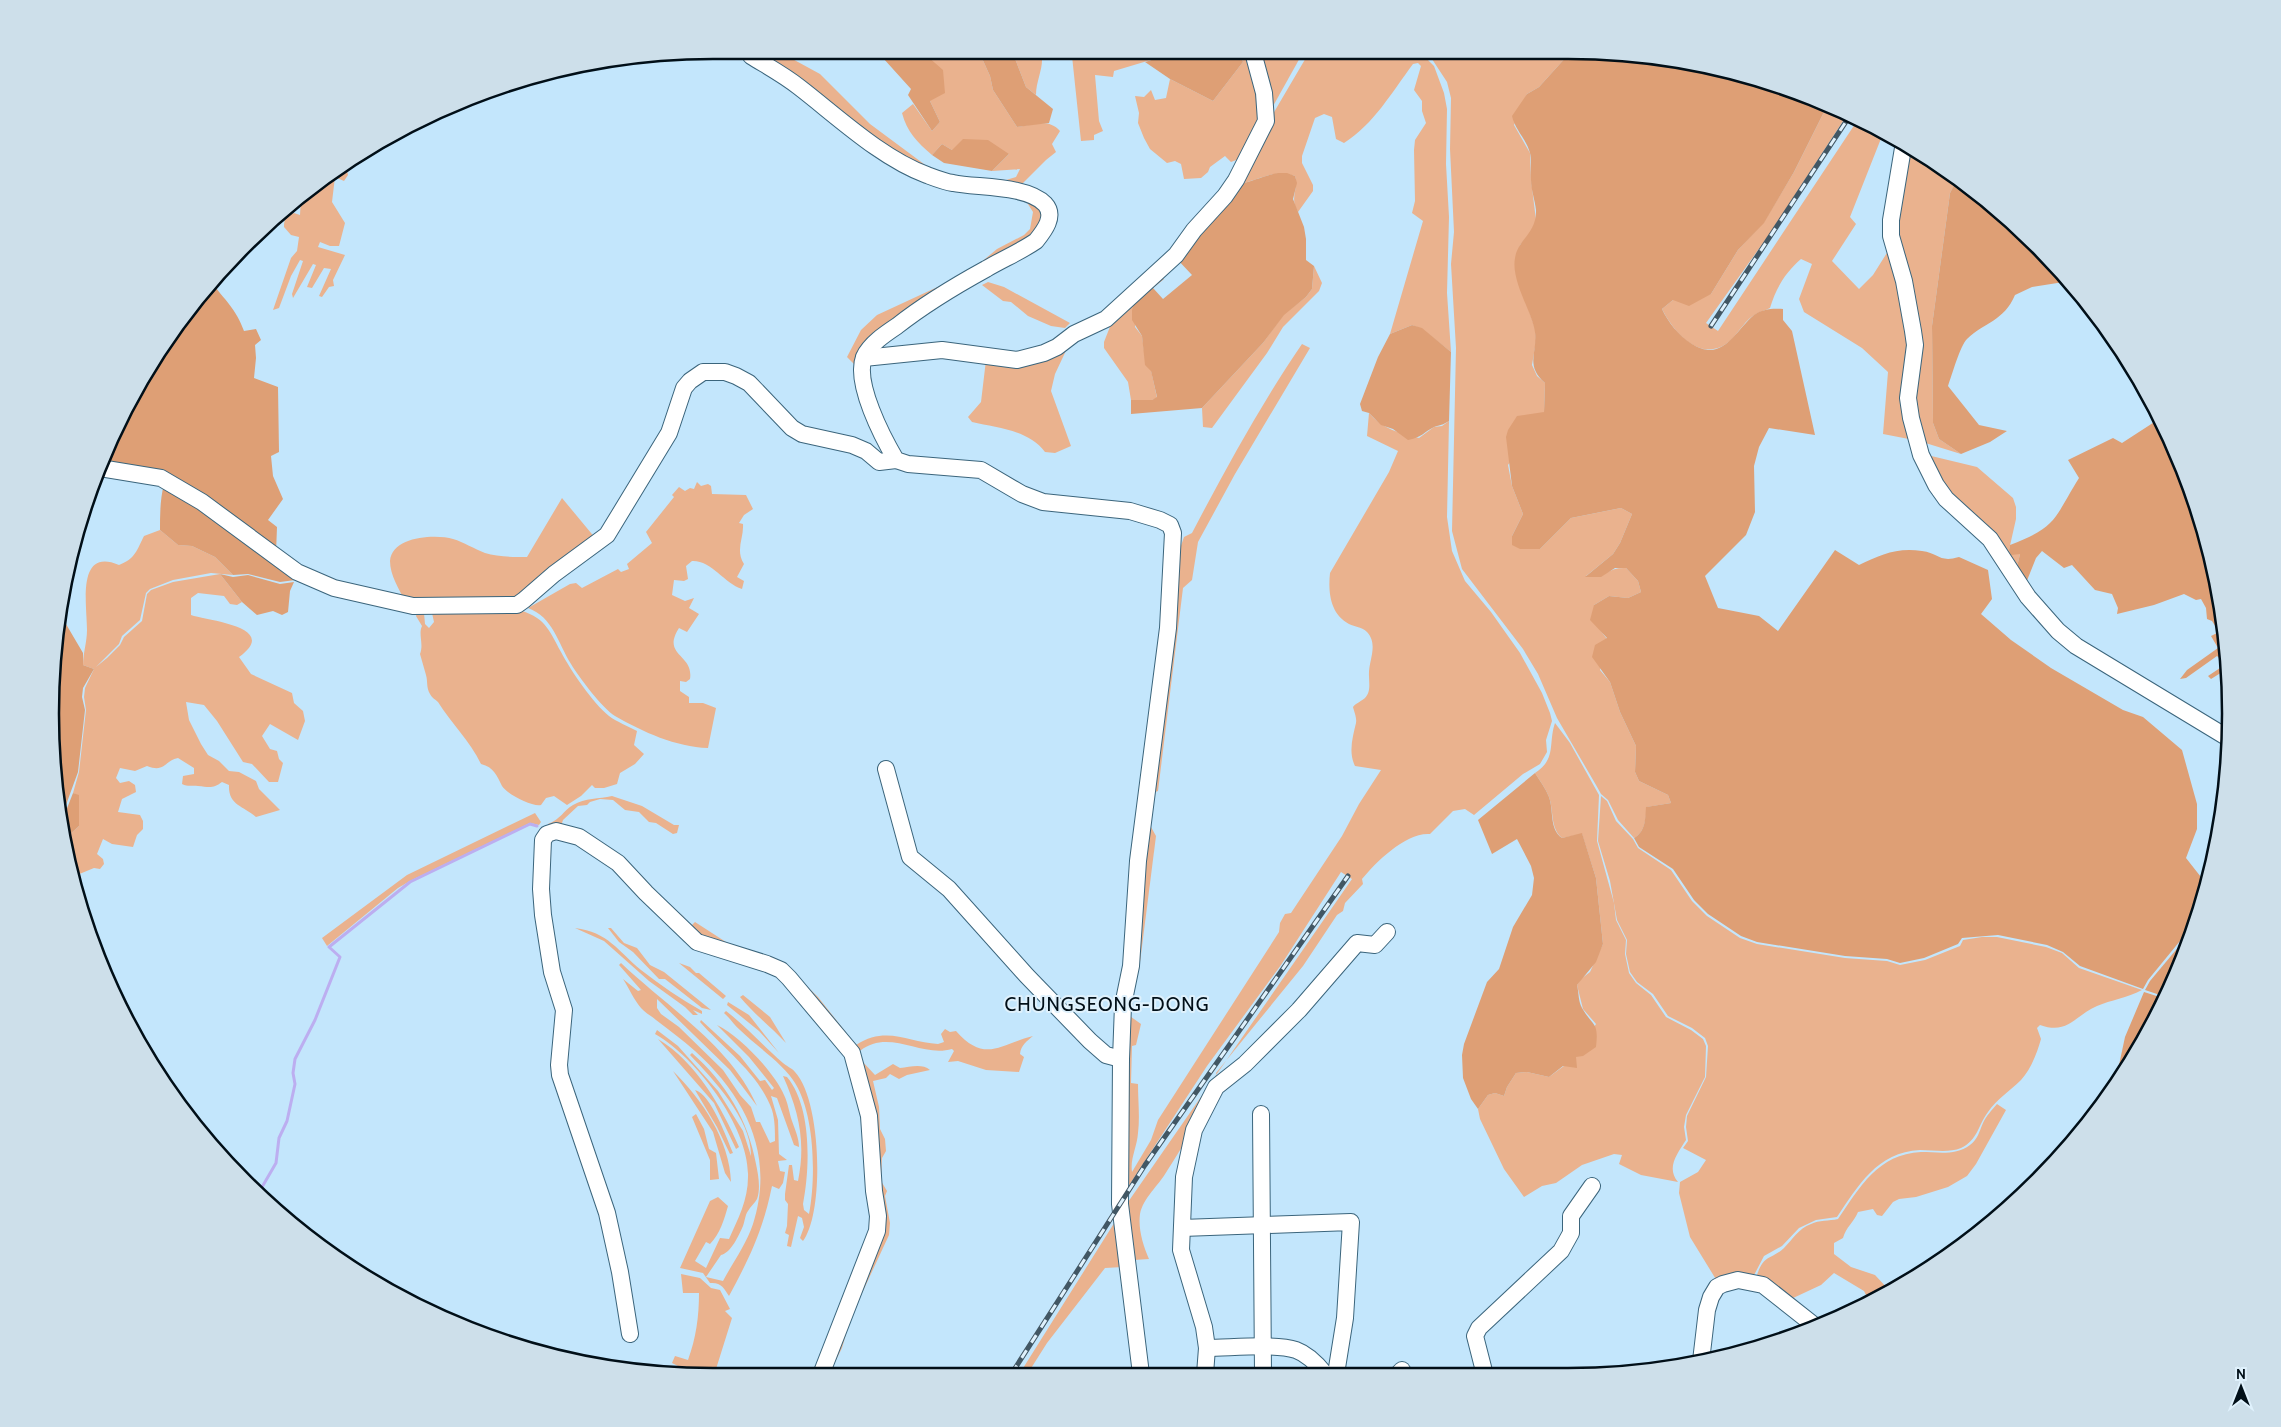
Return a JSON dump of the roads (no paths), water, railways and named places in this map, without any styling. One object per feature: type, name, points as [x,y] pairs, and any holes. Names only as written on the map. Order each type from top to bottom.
[{"type":"street","points":[[756,59],[796,85],[854,130],[905,165],[952,183],[1017,191],[1033,196],[1045,204],[1048,210],[1049,218],[1046,228],[1036,241],[928,302],[877,342],[864,358],[862,368],[867,397],[880,430],[896,460]]},
{"type":"street","points":[[864,358],[942,350],[1017,360],[1044,353],[1058,346],[1074,334],[1106,319],[1176,255],[1194,230],[1225,196],[1236,180],[1266,121],[1264,93],[1255,59]]},
{"type":"street","points":[[1903,151],[1891,220],[1891,236],[1904,281],[1914,331],[1915,345],[1908,398],[1911,418],[1921,455],[1936,485],[1946,499],[1990,539],[2018,584],[2058,631],[2076,646],[2222,734]]},
{"type":"street","points":[[107,469],[161,478],[202,502],[297,572],[329,586],[413,606],[517,605],[554,574],[607,535],[669,433],[684,388],[690,380],[703,372],[725,372],[749,383],[778,415],[792,428],[802,434],[852,445],[866,451],[880,462],[896,460],[919,465],[952,466],[981,470],[1022,494],[1043,502],[1130,511],[1170,525],[1173,533],[1168,628],[1138,861],[1130,966],[1123,1005],[1121,1059],[1120,1204],[1140,1368]]},
{"type":"street","points":[[886,769],[910,856],[949,889],[1027,976],[1090,1041],[1106,1055],[1121,1059]]},
{"type":"street","points":[[630,1334],[607,1214],[560,1075],[559,1065],[564,1010],[552,972],[541,888],[543,840],[547,834],[556,831],[579,837],[618,863],[697,942],[737,953],[781,970],[852,1053],[869,1116],[874,1191],[878,1216],[877,1231],[824,1368]]},
{"type":"street","points":[[1205,1368],[1207,1348],[1204,1327],[1181,1250],[1184,1177],[1194,1130],[1216,1087],[1245,1064],[1299,1010],[1357,943],[1375,945],[1387,932]]},
{"type":"street","points":[[1261,1114],[1263,1368]]},
{"type":"street","points":[[1483,1368],[1475,1336],[1479,1328],[1561,1251],[1571,1233],[1571,1216],[1592,1186]]},
{"type":"street","points":[[1182,1228],[1351,1222],[1345,1318],[1337,1368]]},
{"type":"street","points":[[1702,1354],[1708,1310],[1714,1292],[1723,1284],[1738,1280],[1763,1285],[1809,1322]]},
{"type":"street","points":[[1207,1348],[1264,1347],[1296,1350],[1318,1364],[1321,1368]]},
{"type":"street","points":[[1305,1356],[1305,1368]]},
{"type":"waterway","points":[[262,1187],[276,1163],[279,1138],[287,1121],[295,1084],[293,1073],[295,1059],[315,1020],[340,957],[329,947],[410,882],[530,824],[537,826]]},
{"type":"railway","points":[[1711,326],[1846,121]]},
{"type":"railway","points":[[1015,1368],[1145,1165],[1348,876]]},
{"type":"district","name":"CHUNGSEONG-DONG","points":[[1107,1004]]}]
